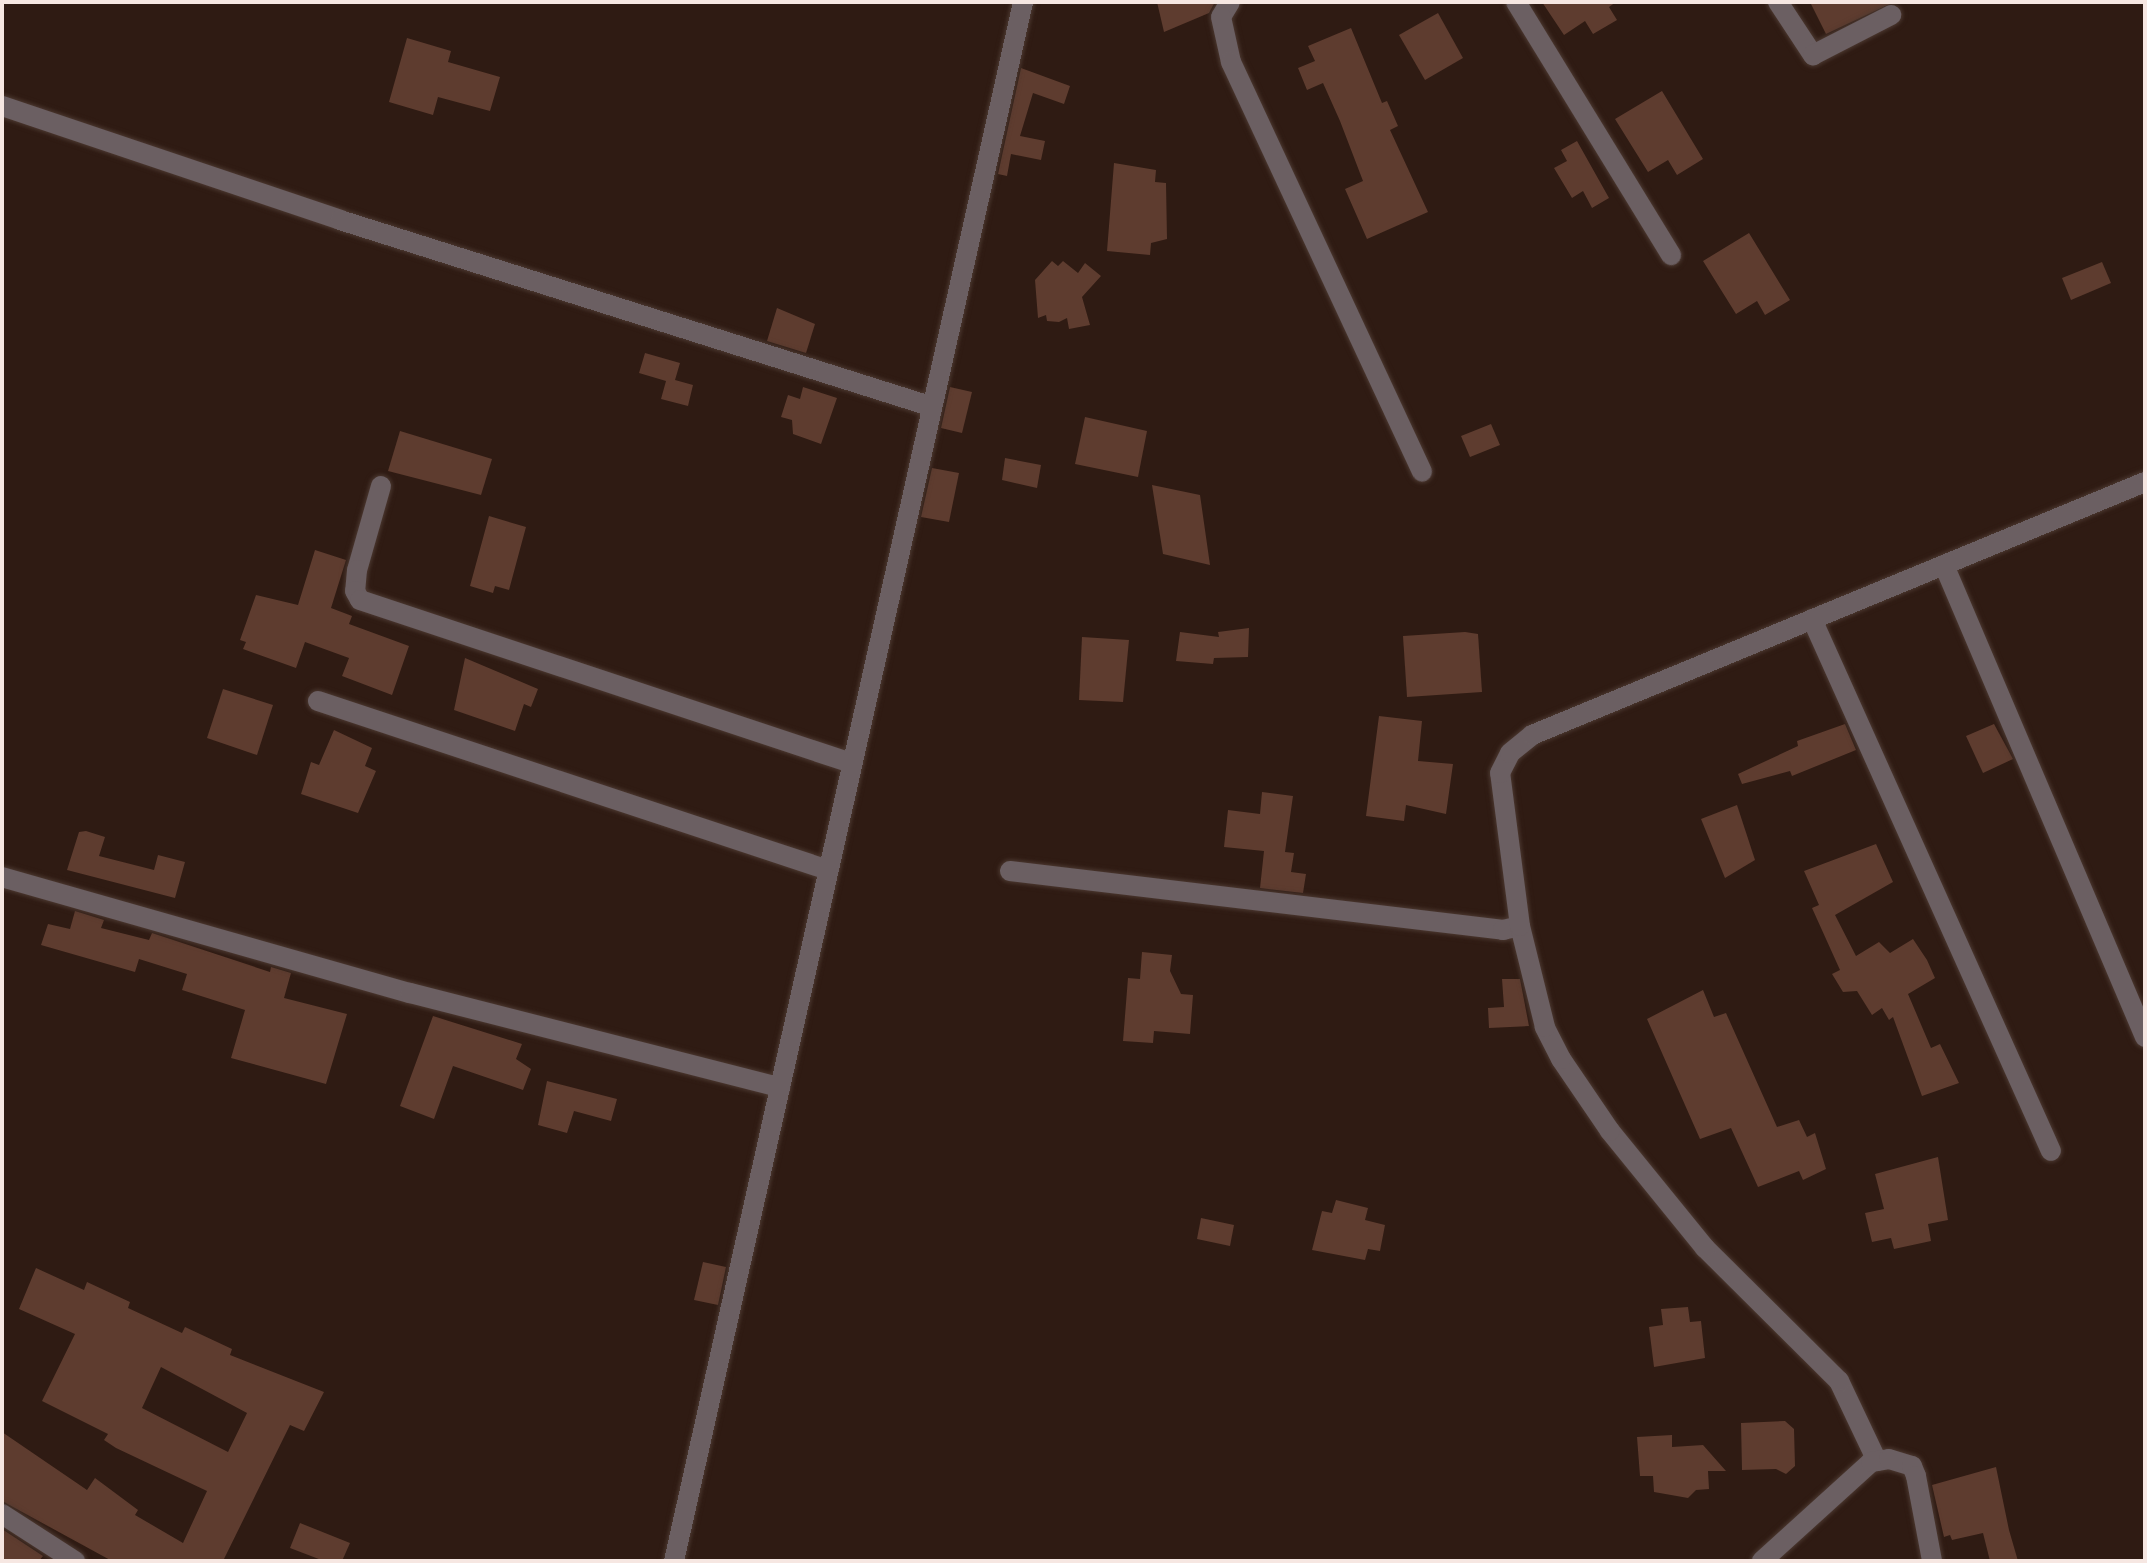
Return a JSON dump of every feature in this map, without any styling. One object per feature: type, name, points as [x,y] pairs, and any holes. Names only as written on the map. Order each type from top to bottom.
[{"type":"street","points":[[674,1561],[930,406],[1023,2]]},
{"type":"street","points":[[1230,2],[1221,17],[1231,62],[1422,472]]},
{"type":"street","points":[[1516,2],[1671,255]]},
{"type":"street","points":[[1778,2],[1813,55],[1891,15]]},
{"type":"street","points":[[2,106],[340,220],[930,406]]},
{"type":"street","points":[[1877,1461],[1839,1381],[1705,1248],[1593,1107],[1545,1027],[1520,926],[1500,773],[1510,753],[1532,735],[2145,482]]},
{"type":"street","points":[[381,486],[357,570],[355,591],[360,600],[851,763]]},
{"type":"street","points":[[1944,565],[2145,1037]]},
{"type":"street","points":[[1812,619],[2051,1151]]},
{"type":"street","points":[[318,701],[828,870]]},
{"type":"street","points":[[1010,871],[1503,930],[1520,926]]},
{"type":"street","points":[[2,877],[410,993],[780,1087]]},
{"type":"street","points":[[1762,1561],[1877,1461],[1912,1466],[1932,1561]]},
{"type":"street","points":[[2,1514],[75,1561]]},
{"type":"building","points":[[1157,2],[1215,2],[1209,13],[1164,32]]},
{"type":"building","points":[[1542,2],[1616,2],[1609,7],[1617,20],[1593,34],[1585,21],[1564,35]]},
{"type":"building","points":[[1810,2],[1894,2],[1826,34]]},
{"type":"building","points":[[1438,13],[1463,58],[1425,80],[1399,35]]},
{"type":"building","points":[[1351,28],[1382,103],[1387,101],[1398,126],[1390,130],[1428,212],[1367,239],[1345,189],[1363,181],[1340,121],[1323,83],[1307,90],[1298,68],[1315,61],[1308,46]]},
{"type":"building","points":[[407,38],[451,51],[448,62],[500,77],[490,111],[438,97],[433,115],[389,102]]},
{"type":"building","points":[[1021,68],[1070,86],[1064,104],[1033,93],[1020,136],[1045,141],[1041,160],[1011,154],[1007,176],[998,174]]},
{"type":"building","points":[[1662,91],[1703,159],[1677,175],[1668,160],[1648,172],[1615,119]]},
{"type":"building","points":[[1577,141],[1609,198],[1592,208],[1583,191],[1572,198],[1554,168],[1567,161],[1561,150]]},
{"type":"building","points":[[1114,163],[1156,170],[1155,182],[1166,183],[1167,239],[1151,243],[1150,255],[1107,251]]},
{"type":"building","points":[[1749,233],[1790,300],[1765,315],[1757,301],[1736,314],[1703,261]]},
{"type":"building","points":[[1052,261],[1058,266],[1063,261],[1078,273],[1085,263],[1101,276],[1082,297],[1090,325],[1069,329],[1067,318],[1059,322],[1047,321],[1046,315],[1038,318],[1035,280]]},
{"type":"building","points":[[2102,262],[2111,283],[2071,300],[2062,278]]},
{"type":"building","points":[[777,308],[815,324],[806,353],[767,341]]},
{"type":"building","points":[[645,353],[680,363],[675,380],[693,385],[688,406],[661,399],[666,381],[639,373]]},
{"type":"building","points":[[803,387],[837,398],[821,444],[793,434],[792,420],[781,417],[788,395],[800,399]]},
{"type":"building","points":[[950,387],[972,392],[962,433],[941,428]]},
{"type":"building","points":[[1085,417],[1147,431],[1138,477],[1075,464]]},
{"type":"building","points":[[1491,424],[1500,445],[1470,457],[1461,436]]},
{"type":"building","points":[[400,431],[492,459],[481,495],[388,471]]},
{"type":"building","points":[[1005,458],[1041,465],[1037,488],[1002,480]]},
{"type":"building","points":[[932,468],[959,473],[949,522],[921,517]]},
{"type":"building","points":[[1152,485],[1200,495],[1210,565],[1163,554]]},
{"type":"building","points":[[489,516],[526,527],[509,590],[495,586],[493,593],[470,586]]},
{"type":"building","points":[[315,550],[346,560],[331,608],[352,616],[349,624],[409,646],[392,695],[342,676],[349,658],[305,642],[296,668],[243,649],[246,642],[240,640],[256,595],[298,605]]},
{"type":"building","points":[[1249,628],[1248,657],[1214,658],[1213,664],[1176,661],[1180,632],[1219,637],[1218,632]]},
{"type":"building","points":[[1478,634],[1482,692],[1407,697],[1403,636]]},
{"type":"building","points":[[1082,637],[1129,640],[1123,702],[1079,700]]},
{"type":"building","points":[[465,658],[538,689],[531,707],[524,704],[515,731],[454,710]]},
{"type":"building","points":[[223,689],[273,705],[257,755],[207,738]]},
{"type":"building","points":[[1379,716],[1422,721],[1418,761],[1453,764],[1446,814],[1406,805],[1404,821],[1366,816]]},
{"type":"building","points":[[1845,724],[1856,750],[1792,776],[1790,771],[1742,784],[1738,774],[1798,746],[1797,741]]},
{"type":"building","points":[[1994,724],[2013,759],[1983,773],[1966,736]]},
{"type":"building","points":[[334,730],[372,748],[365,766],[376,771],[358,813],[301,794],[311,762],[319,765]]},
{"type":"building","points":[[1262,792],[1293,796],[1285,852],[1294,853],[1291,872],[1306,874],[1303,893],[1260,888],[1264,851],[1224,847],[1228,810],[1260,814]]},
{"type":"building","points":[[1737,805],[1755,860],[1725,878],[1701,819]]},
{"type":"building","points":[[79,832],[105,837],[99,856],[154,870],[158,855],[185,862],[175,898],[67,870]]},
{"type":"building","points":[[1876,844],[1893,882],[1835,915],[1856,956],[1879,942],[1890,953],[1913,939],[1927,960],[1935,978],[1908,994],[1931,1048],[1940,1044],[1959,1083],[1922,1096],[1893,1017],[1889,1020],[1882,1008],[1872,1015],[1857,991],[1843,992],[1832,974],[1840,970],[1812,908],[1819,905],[1804,871]]},
{"type":"building","points":[[75,911],[104,920],[101,928],[149,940],[152,933],[270,972],[271,967],[291,973],[284,998],[347,1014],[326,1084],[231,1058],[245,1010],[182,990],[187,974],[139,959],[135,972],[41,945],[48,924],[70,929]]},
{"type":"building","points":[[1142,952],[1172,955],[1170,971],[1181,994],[1193,995],[1190,1034],[1154,1031],[1153,1043],[1123,1041],[1128,978],[1140,979]]},
{"type":"building","points":[[1502,979],[1520,979],[1529,1026],[1489,1028],[1488,1008],[1504,1007]]},
{"type":"building","points":[[1703,990],[1714,1017],[1726,1013],[1777,1127],[1799,1120],[1807,1137],[1815,1133],[1826,1169],[1803,1180],[1799,1171],[1758,1187],[1731,1128],[1700,1139],[1647,1019]]},
{"type":"building","points":[[433,1016],[522,1044],[516,1059],[531,1069],[523,1090],[453,1066],[434,1119],[400,1106]]},
{"type":"building","points":[[547,1081],[617,1099],[611,1121],[574,1111],[567,1133],[538,1125]]},
{"type":"building","points":[[1938,1157],[1948,1220],[1928,1224],[1931,1241],[1894,1249],[1891,1238],[1872,1242],[1865,1213],[1884,1209],[1875,1174]]},
{"type":"building","points":[[1336,1200],[1368,1208],[1365,1220],[1385,1225],[1380,1251],[1368,1249],[1365,1260],[1312,1250],[1322,1211],[1332,1213]]},
{"type":"building","points":[[1201,1218],[1234,1225],[1230,1246],[1197,1239]]},
{"type":"building","points":[[703,1262],[726,1267],[718,1305],[694,1300]]},
{"type":"building","points":[[36,1268],[84,1290],[87,1282],[130,1302],[128,1308],[182,1333],[185,1327],[232,1349],[230,1355],[324,1392],[304,1431],[290,1425],[223,1561],[112,1561],[2,1501],[2,1432],[87,1490],[95,1478],[138,1510],[135,1515],[183,1543],[207,1491],[116,1448],[104,1440],[108,1434],[42,1401],[75,1334],[19,1309]],"holes":[[[161,1367],[247,1413],[228,1452],[142,1408]]]},
{"type":"building","points":[[1688,1307],[1690,1322],[1701,1321],[1705,1358],[1654,1367],[1649,1327],[1663,1325],[1661,1309]]},
{"type":"building","points":[[1785,1421],[1794,1429],[1795,1466],[1786,1474],[1776,1469],[1742,1470],[1741,1423]]},
{"type":"building","points":[[1672,1435],[1672,1447],[1703,1445],[1726,1471],[1708,1471],[1709,1489],[1696,1490],[1688,1498],[1654,1492],[1653,1476],[1640,1476],[1637,1437]]},
{"type":"building","points":[[1996,1467],[2018,1561],[1990,1561],[1983,1533],[1952,1540],[1950,1535],[1944,1537],[1932,1485]]},
{"type":"building","points":[[300,1523],[350,1543],[342,1561],[324,1561],[290,1548]]},
{"type":"building","points":[[2,1529],[43,1556],[39,1561],[2,1561]]}]
